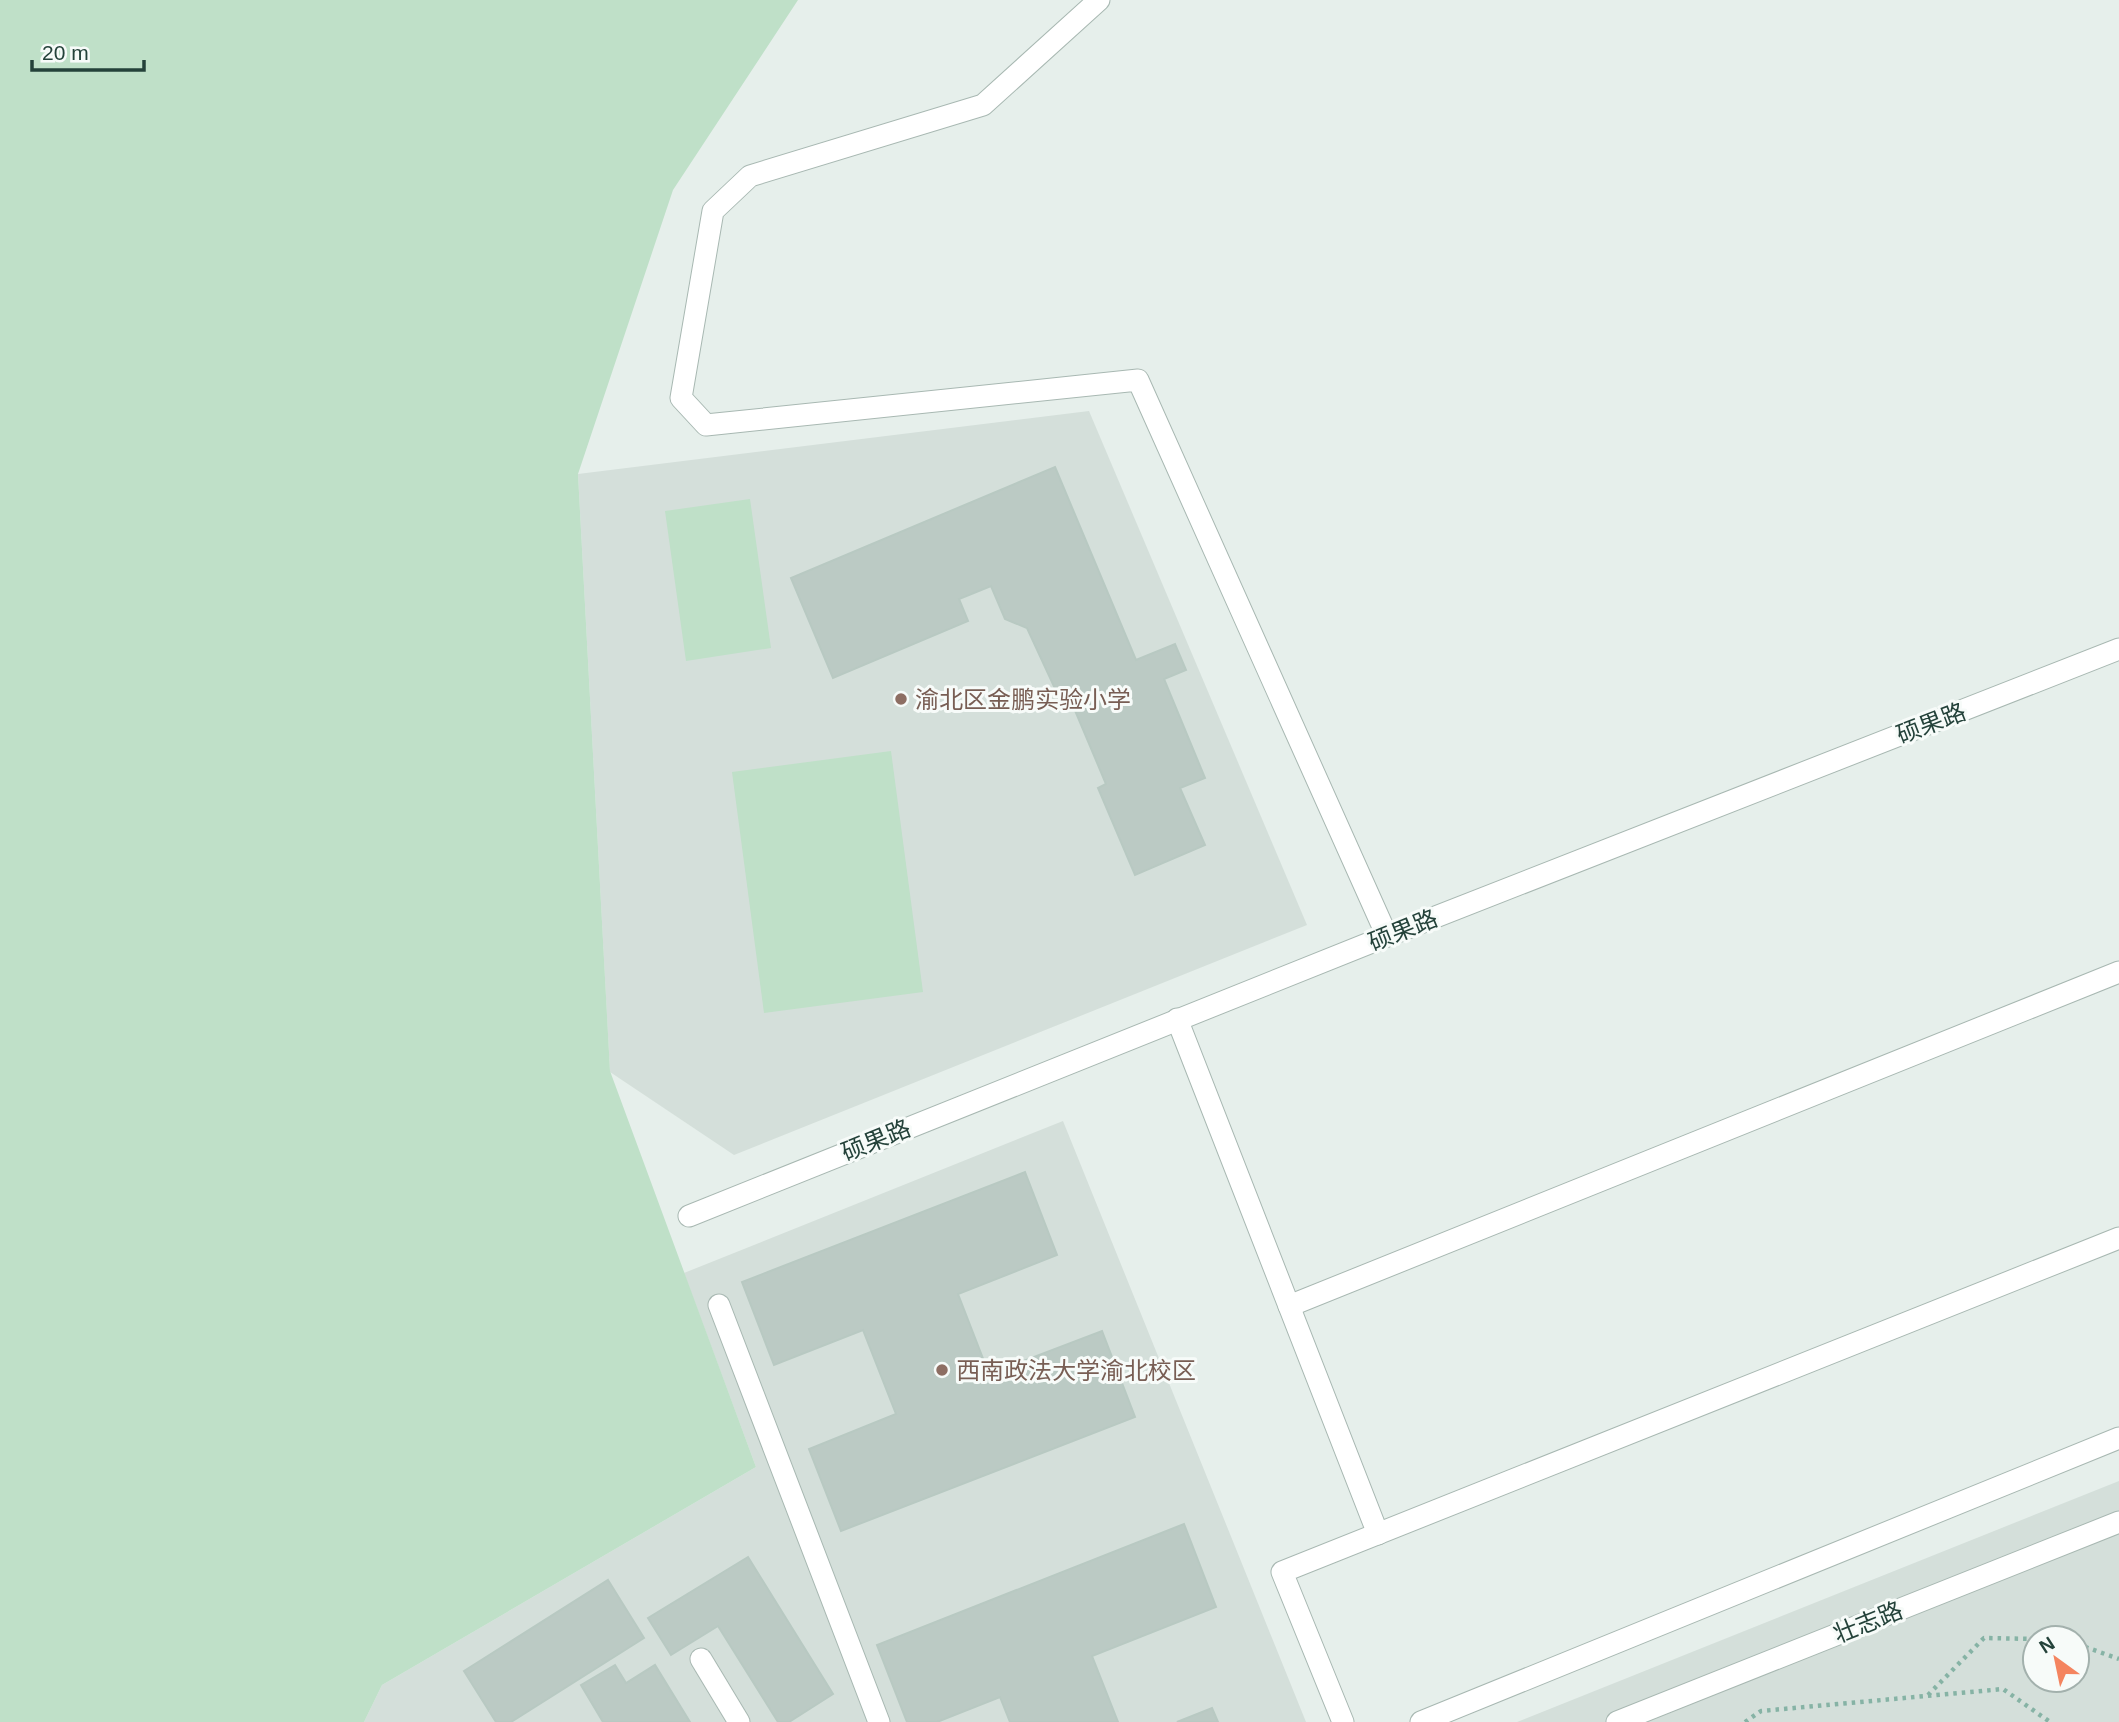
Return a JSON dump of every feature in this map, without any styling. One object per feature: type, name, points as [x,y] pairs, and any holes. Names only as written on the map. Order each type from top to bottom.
[{"type":"street","points":[[1099,0],[983,106],[750,176],[713,211],[681,398],[706,425],[1138,380],[1387,936]]},
{"type":"street","name":"硕果路","points":[[689,1216],[1177,1019],[2119,649]]},
{"type":"street","points":[[1289,1306],[2119,972]]},
{"type":"street","points":[[1177,1019],[1378,1534]]},
{"type":"street","points":[[1343,1722],[1282,1572],[2119,1238]]},
{"type":"street","points":[[719,1305],[879,1722]]},
{"type":"street","points":[[1421,1722],[2119,1438]]},
{"type":"street","name":"壮志路","points":[[1617,1722],[2119,1522]]},
{"type":"street","points":[[701,1659],[739,1722]]},
{"type":"path","points":[[1927,1696],[1984,1638],[2021,1639]]},
{"type":"path","points":[[2091,1649],[2119,1659]]},
{"type":"path","points":[[1745,1722],[1761,1711],[2003,1689],[2050,1722]]},
{"type":"shaded area","name":"渝北区金鹏实验小学","points":[[1089,411],[1307,925],[734,1155],[610,1072],[578,474]]},
{"type":"shaded area","name":"西南政法大学渝北校区","points":[[1063,1121],[1306,1722],[364,1722],[382,1685],[756,1467],[684,1273]]},
{"type":"shaded area","points":[[2119,1481],[2119,1722],[1517,1722]]},
{"type":"green space","points":[[0,0],[798,0],[673,190],[578,474],[610,1071],[756,1467],[382,1685],[364,1722],[0,1722]]},
{"type":"green space","points":[[750,499],[771,648],[686,661],[665,511]]},
{"type":"green space","points":[[891,751],[923,992],[764,1013],[732,772]]},
{"type":"building","points":[[1055,467],[1136,660],[1175,644],[1186,670],[1164,679],[1205,778],[1180,788],[1205,845],[1135,875],[1098,788],[1106,784],[1066,689],[1057,693],[1027,628],[1005,619],[991,586],[959,599],[968,621],[833,678],[791,578]]},
{"type":"building","points":[[1025,1172],[1057,1255],[958,1294],[989,1374],[1102,1331],[1135,1417],[841,1531],[809,1449],[896,1414],[863,1330],[774,1365],[742,1282]]},
{"type":"building","points":[[1184,1524],[1216,1607],[1092,1656],[1118,1722],[1010,1722],[1000,1697],[937,1722],[907,1722],[877,1645]]},
{"type":"building","points":[[748,1557],[833,1694],[789,1722],[778,1722],[718,1626],[671,1655],[648,1618]]},
{"type":"building","points":[[608,1580],[644,1638],[511,1722],[496,1722],[464,1671]]},
{"type":"building","points":[[615,1665],[626,1683],[655,1665],[690,1722],[603,1722],[581,1685]]},
{"type":"building","points":[[1212,1708],[1218,1722],[1177,1722]]},
{"type":"place","name":"渝北区金鹏实验小学","points":[[901,699]]},
{"type":"place","name":"西南政法大学渝北校区","points":[[942,1370]]}]
